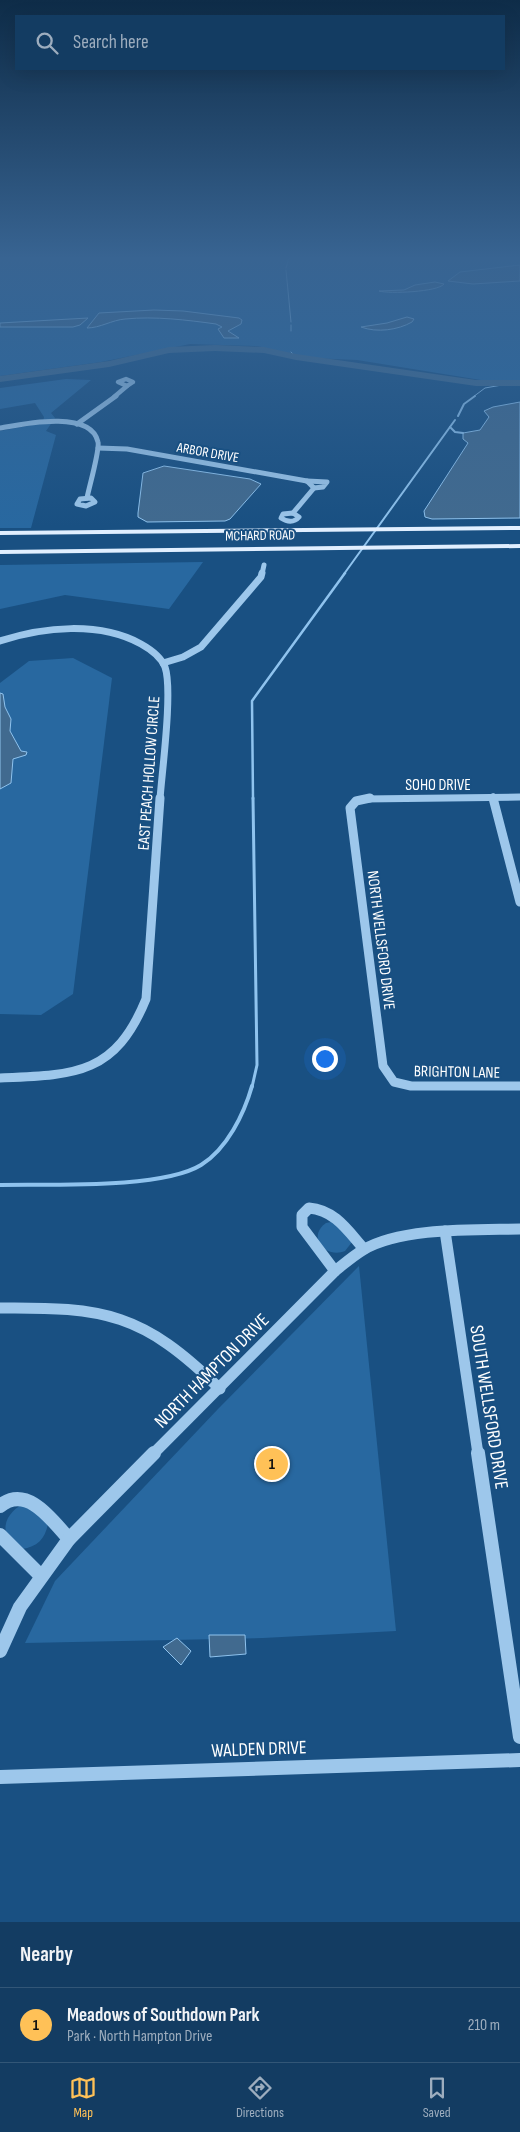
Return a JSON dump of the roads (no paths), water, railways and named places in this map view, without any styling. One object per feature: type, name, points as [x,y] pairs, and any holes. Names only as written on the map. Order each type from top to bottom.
[{"type":"main road","name":"MCHARD ROAD","points":[[0,533],[520,528]]},
{"type":"main road","name":"MCHARD ROAD","points":[[0,552],[520,546]]},
{"type":"street","points":[[77,424],[99,410],[127,386]]},
{"type":"street","points":[[0,428],[51,420],[77,424],[98,436],[98,448],[87,498]]},
{"type":"street","name":"ARBOR DRIVE","points":[[98,448],[127,449],[311,485]]},
{"type":"street","points":[[293,513],[311,485]]},
{"type":"street","points":[[0,640],[41,630],[70,628],[100,631],[126,638],[142,646],[163,663],[183,657],[201,647],[261,577],[264,565]]},
{"type":"street","name":"EAST PEACH HOLLOW CIRCLE","points":[[0,1078],[60,1075],[98,1062],[118,1050],[139,1022],[146,1000],[168,690],[163,663]]},
{"type":"street","name":"SOHO DRIVE","points":[[356,801],[371,798],[493,798],[520,796]]},
{"type":"street","points":[[493,798],[520,902]]},
{"type":"street","name":"NORTH WELLSFORD DRIVE","points":[[356,801],[350,808],[383,1066],[394,1082]]},
{"type":"street","name":"BRIGHTON LANE","points":[[394,1082],[411,1086],[520,1086]]},
{"type":"street","points":[[335,1271],[302,1227],[302,1215],[309,1208],[320,1208],[329,1212],[364,1249]]},
{"type":"street","name":"NORTH HAMPTON DRIVE","points":[[0,1650],[20,1607],[69,1539],[220,1389],[335,1271],[364,1249],[398,1237],[445,1231],[520,1229]]},
{"type":"street","name":"SOUTH WELLSFORD DRIVE","points":[[445,1231],[520,1736]]},
{"type":"street","points":[[0,1308],[75,1308],[126,1319],[165,1339],[203,1371],[220,1389]]},
{"type":"street","points":[[0,1506],[5,1500],[16,1496],[31,1502],[69,1539]]},
{"type":"street","points":[[0,1535],[41,1576]]},
{"type":"street","name":"WALDEN DRIVE","points":[[0,1776],[520,1760]]},
{"type":"waterway","points":[[0,379],[109,364],[169,350],[215,348],[264,350],[296,357],[476,383],[520,383]]},
{"type":"waterway","points":[[291,352],[296,357]]},
{"type":"waterway","points":[[473,397],[485,388],[502,385]]},
{"type":"waterway","points":[[458,416],[464,404],[475,396]]},
{"type":"waterway","points":[[344,574],[455,420]]},
{"type":"waterway","points":[[450,427],[455,432],[463,433]]},
{"type":"waterway","points":[[253,799],[252,701],[345,573]]},
{"type":"waterway","points":[[252,1087],[257,1065],[253,798]]},
{"type":"waterway","points":[[0,1185],[104,1184],[133,1182],[183,1173],[201,1165],[219,1150],[239,1119],[252,1086]]},
{"type":"place","name":"Meadows of Southdown Park","points":[[272,1464]]}]
